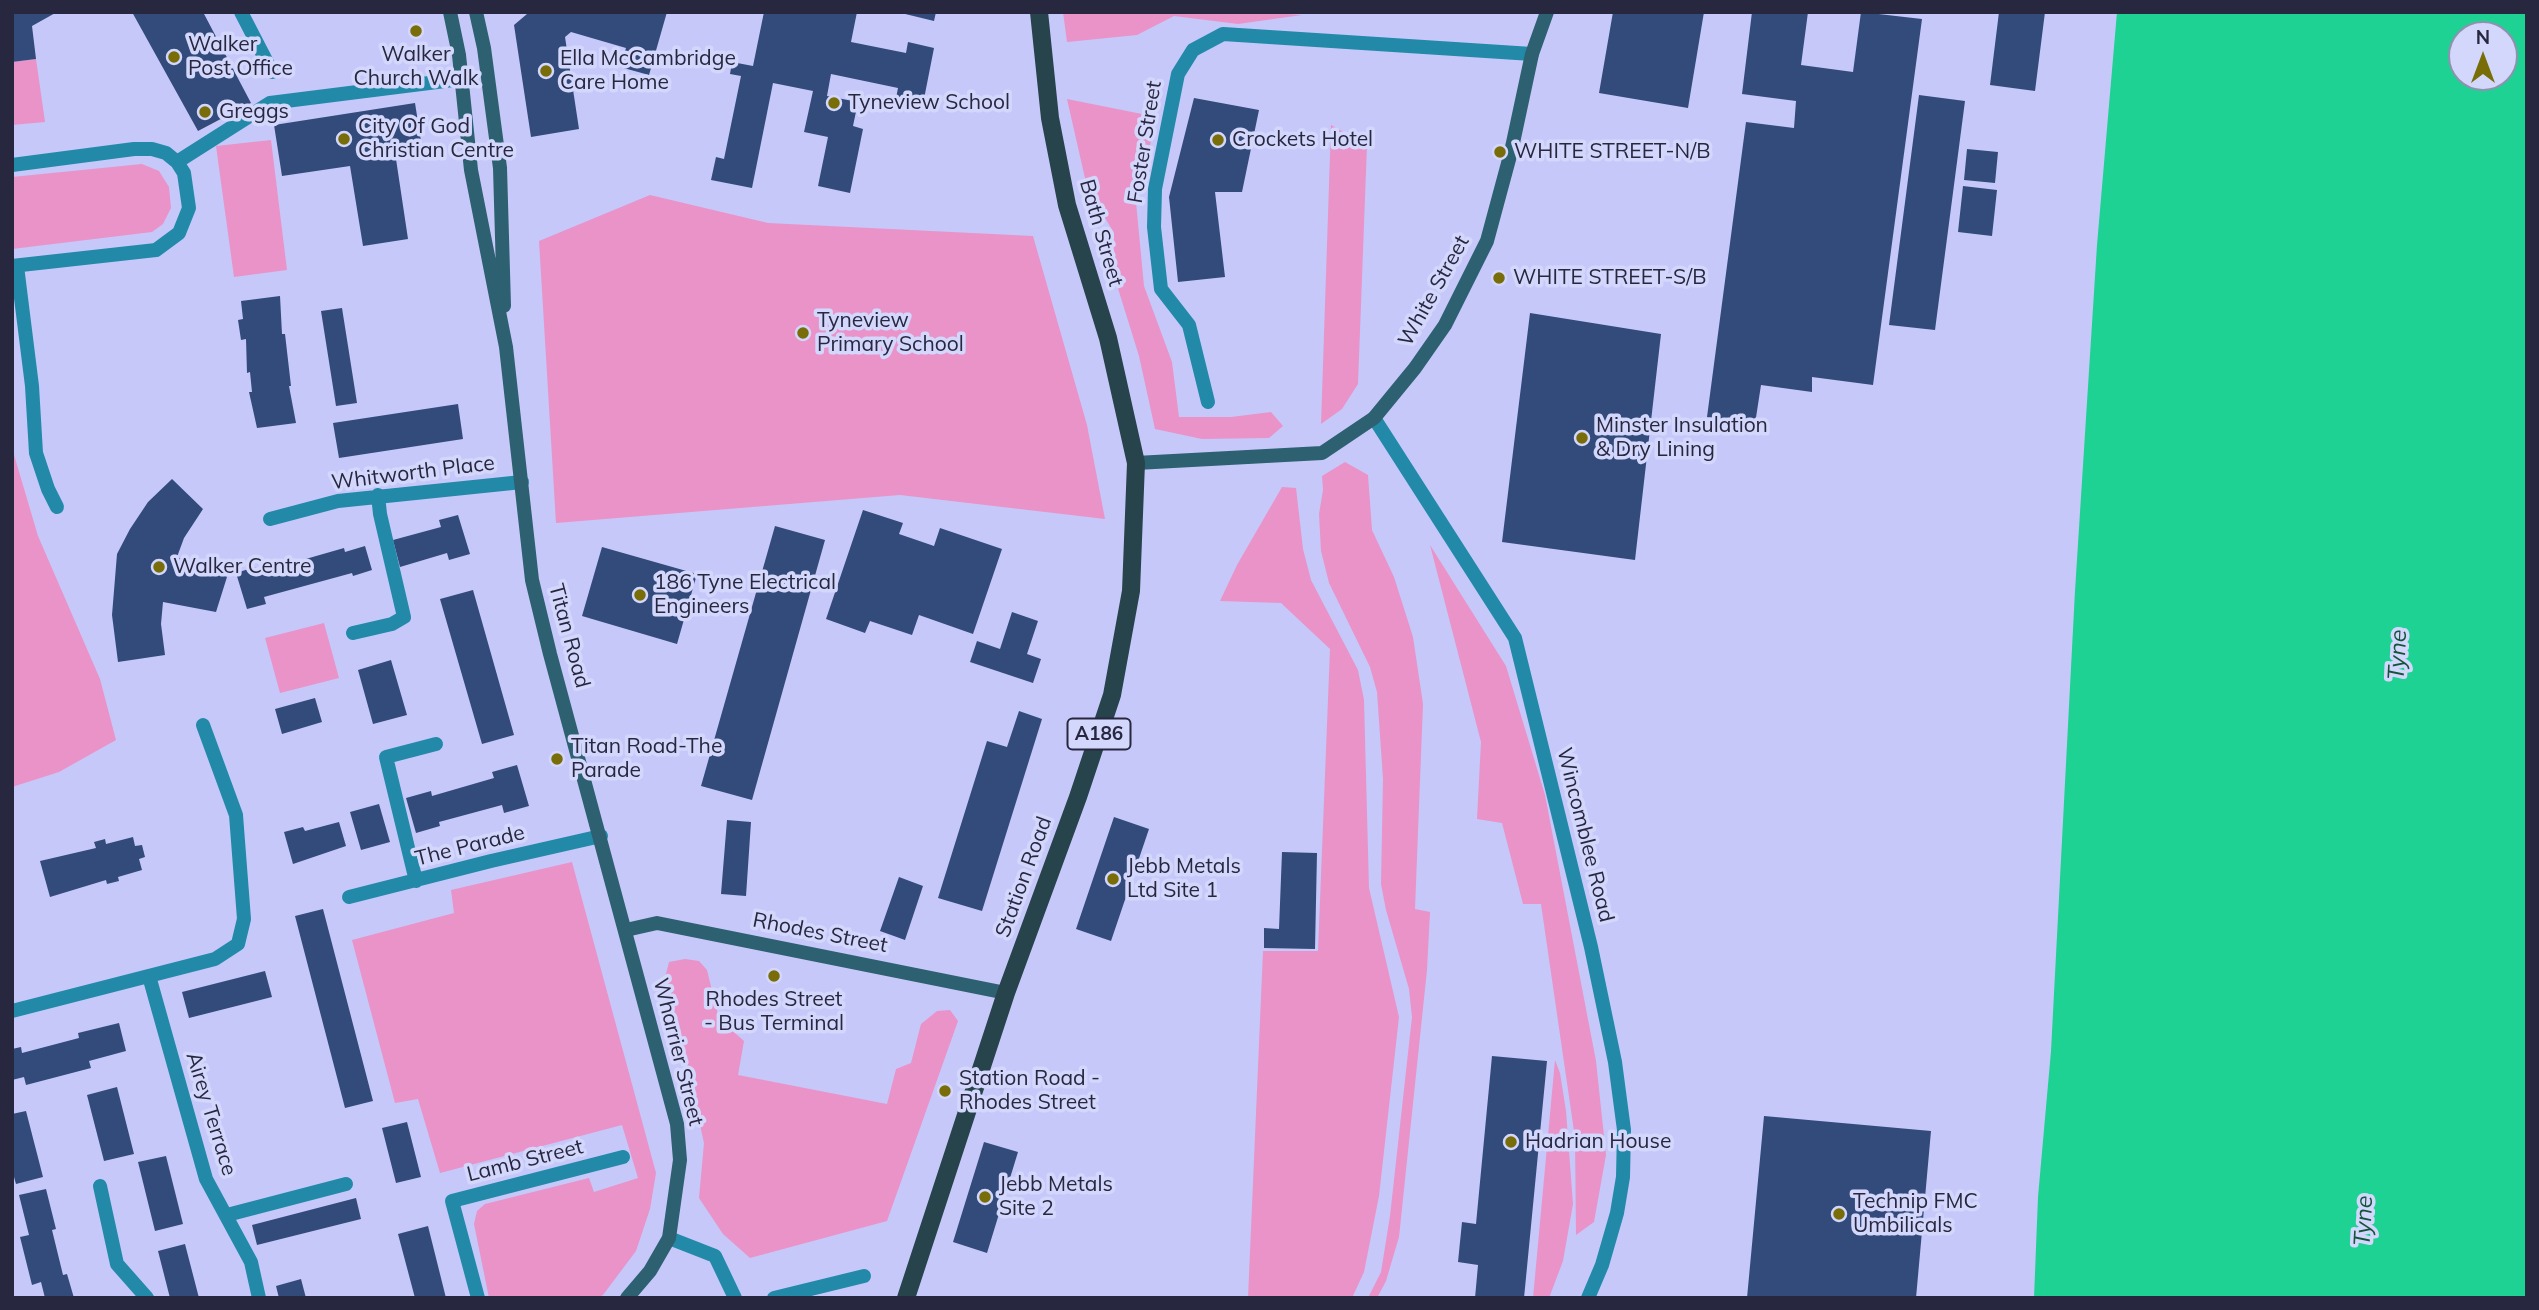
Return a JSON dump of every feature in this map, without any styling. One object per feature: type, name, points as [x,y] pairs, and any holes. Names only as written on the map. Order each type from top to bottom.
[{"type":"main road","name":"Bath Street","points":[[1039,12],[1051,118],[1067,205],[1108,338],[1136,463]]},
{"type":"main road","name":"Station Road","points":[[906,1298],[1006,993],[1078,797],[1112,695],[1131,591],[1136,463]]},
{"type":"street","points":[[241,12],[272,72]]},
{"type":"street","name":"Titan Road","points":[[450,12],[471,170],[506,347],[532,580],[626,930]]},
{"type":"street","name":"Titan Road","points":[[475,12],[484,48],[499,168],[506,347]]},
{"type":"street","name":"White Street","points":[[1136,463],[1322,453],[1374,418],[1415,368],[1445,325],[1487,241],[1511,152],[1532,54],[1547,12]]},
{"type":"street","name":"Foster Street","points":[[1208,402],[1189,326],[1161,289],[1154,227],[1155,189],[1178,74],[1193,50],[1223,34],[1532,54]]},
{"type":"street","points":[[177,162],[270,103],[461,79]]},
{"type":"street","points":[[12,165],[152,149],[166,153],[177,162],[184,173],[189,208],[179,233],[156,250],[15,266],[32,386],[36,453],[57,507]]},
{"type":"street","name":"Wincomblee Road","points":[[1374,418],[1515,638],[1591,947],[1615,1062],[1624,1130],[1623,1177],[1617,1213],[1602,1265],[1588,1298]]},
{"type":"street","name":"Whitworth Place","points":[[270,519],[338,501],[378,495],[522,482]]},
{"type":"street","points":[[353,633],[392,624],[404,618],[378,495]]},
{"type":"street","points":[[12,1010],[215,959],[238,944],[244,919],[236,815],[203,724]]},
{"type":"street","points":[[416,881],[386,757],[436,744]]},
{"type":"street","name":"The Parade","points":[[349,897],[601,836]]},
{"type":"street","name":"Rhodes Street","points":[[626,930],[657,923],[1006,993]]},
{"type":"street","name":"Wharrier Street","points":[[626,930],[677,1124],[680,1160],[669,1238],[650,1271],[627,1298]]},
{"type":"street","name":"Airey Terrace","points":[[149,976],[206,1179],[250,1262],[259,1298]]},
{"type":"street","name":"Lamb Street","points":[[478,1298],[452,1200],[623,1157]]},
{"type":"street","points":[[227,1215],[346,1184]]},
{"type":"street","points":[[100,1186],[117,1264],[147,1298]]},
{"type":"street","points":[[669,1238],[715,1255],[735,1298]]},
{"type":"street","points":[[774,1298],[864,1276]]},
{"type":"shaded area","points":[[1063,12],[1257,12],[1302,15],[1238,24],[1174,16],[1137,35],[1067,42]]},
{"type":"shaded area","points":[[36,59],[45,122],[12,125],[12,62]]},
{"type":"shaded area","points":[[1067,99],[1157,117],[1136,202],[1144,286],[1172,362],[1179,417],[1231,417],[1271,412],[1283,426],[1269,438],[1202,439],[1155,429],[1139,356],[1111,266],[1114,233],[1087,187]]},
{"type":"shaded area","points":[[1331,125],[1367,145],[1358,384],[1342,409],[1321,424]]},
{"type":"shaded area","points":[[271,140],[287,270],[234,277],[216,146]]},
{"type":"shaded area","points":[[142,164],[159,171],[169,187],[171,208],[163,224],[152,232],[12,249],[12,177]]},
{"type":"shaded area","name":"Tyneview Primary School","points":[[650,195],[768,223],[1033,236],[1087,425],[1105,519],[900,495],[556,523],[539,241]]},
{"type":"shaded area","points":[[12,448],[38,536],[100,679],[116,740],[59,772],[12,787]]},
{"type":"shaded area","points":[[1345,462],[1368,475],[1372,530],[1394,577],[1413,637],[1423,704],[1415,909],[1430,912],[1427,970],[1399,1237],[1386,1281],[1377,1298],[1368,1298],[1381,1272],[1390,1216],[1412,1017],[1409,989],[1381,884],[1383,779],[1377,692],[1370,667],[1329,583],[1321,551],[1319,514],[1322,476]]},
{"type":"shaded area","points":[[1282,487],[1296,488],[1303,549],[1311,580],[1358,670],[1364,700],[1369,888],[1399,1017],[1379,1196],[1364,1272],[1352,1298],[1248,1298],[1263,951],[1318,951],[1330,649],[1281,603],[1220,601],[1237,565]]},
{"type":"shaded area","points":[[1430,545],[1506,666],[1545,795],[1596,1061],[1606,1155],[1594,1222],[1576,1235],[1575,1138],[1541,904],[1523,904],[1502,823],[1477,819],[1481,742]]},
{"type":"shaded area","points":[[324,623],[339,678],[280,693],[265,638]]},
{"type":"shaded area","points":[[572,862],[656,1173],[650,1209],[636,1251],[598,1298],[489,1298],[474,1224],[477,1211],[485,1204],[589,1178],[594,1192],[638,1178],[622,1125],[440,1173],[418,1099],[395,1103],[352,940],[454,913],[451,890]]},
{"type":"shaded area","points":[[685,959],[699,961],[707,970],[719,1019],[744,1041],[738,1075],[887,1104],[896,1069],[911,1063],[921,1024],[937,1011],[950,1010],[958,1021],[887,1221],[750,1258],[723,1234],[699,1198],[704,1143],[666,974],[669,962]]},
{"type":"shaded area","points":[[1555,1060],[1560,1073],[1566,1111],[1573,1204],[1563,1261],[1549,1298],[1533,1298]]},
{"type":"water","name":"Tyne","points":[[2117,12],[2527,12],[2527,1298],[2034,1298],[2038,1197],[2051,1051],[2075,591],[2097,245]]},
{"type":"building","points":[[12,12],[57,12],[32,26],[36,59],[12,62]]},
{"type":"building","points":[[132,12],[203,12],[251,103],[198,131]]},
{"type":"building","name":"Ella McCambridge Care Home","points":[[525,12],[667,12],[649,75],[620,67],[626,48],[571,32],[565,37],[579,129],[531,137],[514,25],[527,14]]},
{"type":"building","name":"Tyneview School","points":[[764,12],[857,12],[851,42],[906,53],[908,42],[934,48],[923,104],[896,98],[898,88],[831,74],[827,96],[858,102],[853,126],[863,129],[850,193],[818,186],[828,137],[804,132],[813,91],[773,83],[752,188],[711,180],[716,157],[724,159],[741,76],[730,74],[732,62],[753,66]]},
{"type":"building","points":[[897,12],[936,12],[934,21]]},
{"type":"building","points":[[1613,12],[1704,12],[1688,108],[1599,93]]},
{"type":"building","points":[[1752,12],[1808,12],[1801,65],[1853,72],[1861,12],[1922,19],[1873,385],[1812,377],[1812,392],[1761,385],[1755,424],[1707,417],[1746,122],[1794,128],[1796,101],[1742,94]]},
{"type":"building","points":[[1999,12],[2045,12],[2035,91],[1990,85]]},
{"type":"building","points":[[1919,95],[1965,101],[1935,330],[1889,325]]},
{"type":"building","points":[[1194,98],[1259,110],[1242,192],[1215,192],[1225,277],[1178,282],[1169,197]]},
{"type":"building","points":[[415,103],[423,154],[396,159],[408,239],[363,246],[350,166],[282,176],[274,125]]},
{"type":"building","points":[[1967,149],[1998,152],[1995,183],[1964,180]]},
{"type":"building","points":[[1963,186],[1997,190],[1992,236],[1958,232]]},
{"type":"building","points":[[280,296],[282,334],[285,334],[289,386],[296,423],[257,428],[249,392],[252,392],[250,372],[247,373],[246,339],[241,340],[238,320],[243,319],[241,301]]},
{"type":"building","points":[[342,308],[357,403],[336,406],[321,311]]},
{"type":"building","name":"Minster Insulation & Dry Lining","points":[[1530,313],[1661,334],[1635,560],[1502,542]]},
{"type":"building","points":[[458,404],[463,439],[339,458],[333,423]]},
{"type":"building","name":"Walker Centre","points":[[172,479],[203,509],[184,538],[177,557],[227,577],[216,612],[163,602],[161,624],[165,655],[118,662],[112,615],[117,554],[148,502]]},
{"type":"building","points":[[863,510],[903,523],[899,534],[934,546],[940,528],[1002,549],[973,634],[919,615],[912,635],[870,621],[865,633],[826,619]]},
{"type":"building","points":[[458,515],[470,554],[449,560],[447,553],[400,567],[393,540],[441,527],[439,520]]},
{"type":"building","points":[[775,526],[825,540],[752,800],[701,786]]},
{"type":"building","points":[[365,546],[372,570],[264,597],[266,604],[247,609],[236,573],[255,567],[257,573],[344,548],[345,552]]},
{"type":"building","name":"186 Tyne Electrical Engineers","points":[[602,547],[697,574],[677,644],[582,616]]},
{"type":"building","points":[[473,590],[514,735],[482,744],[440,599]]},
{"type":"building","points":[[1012,612],[1038,621],[1027,654],[1041,659],[1033,683],[970,662],[977,641],[1000,649]]},
{"type":"building","points":[[391,660],[407,715],[373,724],[358,670]]},
{"type":"building","points":[[315,698],[322,722],[282,734],[275,709]]},
{"type":"building","points":[[1019,711],[1042,719],[982,911],[938,898],[987,741],[1007,747]]},
{"type":"building","points":[[517,765],[529,806],[504,813],[502,805],[439,822],[440,826],[416,833],[406,798],[431,791],[432,796],[494,778],[492,772]]},
{"type":"building","points":[[379,804],[390,842],[361,850],[350,812]]},
{"type":"building","name":"Jebb Metals Ltd Site 1","points":[[1114,817],[1149,829],[1111,941],[1076,929]]},
{"type":"building","points":[[727,820],[751,822],[746,896],[721,894]]},
{"type":"building","points":[[339,822],[346,846],[293,864],[284,832],[303,827],[305,831]]},
{"type":"building","points":[[133,837],[135,846],[142,845],[145,857],[139,859],[142,870],[118,877],[119,881],[107,884],[106,880],[50,897],[40,861],[96,848],[94,842],[105,839],[106,844]]},
{"type":"building","points":[[1282,852],[1317,853],[1315,949],[1264,948],[1264,928],[1279,929]]},
{"type":"building","points":[[899,877],[923,886],[905,940],[880,931]]},
{"type":"building","points":[[323,909],[373,1101],[345,1108],[295,916]]},
{"type":"building","points":[[265,971],[272,997],[189,1018],[182,992]]},
{"type":"building","points":[[119,1023],[126,1051],[89,1061],[91,1068],[26,1085],[24,1077],[12,1080],[12,1049],[21,1047],[22,1053],[79,1038],[78,1033]]},
{"type":"building","name":"Hadrian House","points":[[1492,1056],[1547,1061],[1524,1298],[1475,1298],[1478,1265],[1458,1262],[1462,1222],[1476,1224]]},
{"type":"building","points":[[117,1087],[134,1154],[104,1161],[87,1095]]},
{"type":"building","points":[[26,1111],[43,1177],[16,1184],[12,1170],[12,1114]]},
{"type":"building","name":"Technip FMC Umbilicals","points":[[1764,1116],[1931,1131],[1916,1298],[1747,1298]]},
{"type":"building","points":[[407,1122],[421,1177],[396,1183],[382,1128]]},
{"type":"building","name":"Jebb Metals Site 2","points":[[984,1142],[1018,1152],[987,1253],[953,1242]]},
{"type":"building","points":[[166,1156],[183,1224],[155,1231],[138,1162]]},
{"type":"building","points":[[46,1189],[63,1275],[67,1274],[74,1298],[45,1298],[41,1282],[32,1285],[20,1237],[29,1235],[19,1195]]},
{"type":"building","points":[[356,1198],[361,1219],[257,1245],[252,1225]]},
{"type":"building","points":[[428,1226],[446,1298],[415,1298],[398,1234]]},
{"type":"building","points":[[185,1244],[199,1298],[170,1298],[158,1251]]},
{"type":"building","points":[[301,1279],[306,1298],[279,1298],[276,1286]]},
{"type":"place","name":"Walker Church Walk","points":[[416,31]]},
{"type":"place","name":"Walker Post Office","points":[[174,57]]},
{"type":"place","name":"Ella McCambridge Care Home","points":[[546,71]]},
{"type":"place","name":"Tyneview School","points":[[834,103]]},
{"type":"place","name":"Greggs","points":[[205,112]]},
{"type":"place","name":"City Of God Christian Centre","points":[[344,139]]},
{"type":"place","name":"Crockets Hotel","points":[[1218,140]]},
{"type":"place","name":"WHITE STREET-N/B","points":[[1500,152]]},
{"type":"place","name":"WHITE STREET-S/B","points":[[1499,278]]},
{"type":"place","name":"Tyneview Primary School","points":[[803,333]]},
{"type":"place","name":"Minster Insulation & Dry Lining","points":[[1582,438]]},
{"type":"place","name":"Walker Centre","points":[[159,567]]},
{"type":"place","name":"186 Tyne Electrical Engineers","points":[[640,595]]},
{"type":"place","name":"Titan Road-The Parade","points":[[557,759]]},
{"type":"place","name":"Jebb Metals Ltd Site 1","points":[[1113,879]]},
{"type":"place","name":"Rhodes Street - Bus Terminal","points":[[774,976]]},
{"type":"place","name":"Station Road - Rhodes Street","points":[[945,1091]]},
{"type":"place","name":"Hadrian House","points":[[1511,1142]]},
{"type":"place","name":"Jebb Metals Site 2","points":[[985,1197]]},
{"type":"place","name":"Technip FMC Umbilicals","points":[[1839,1214]]}]
